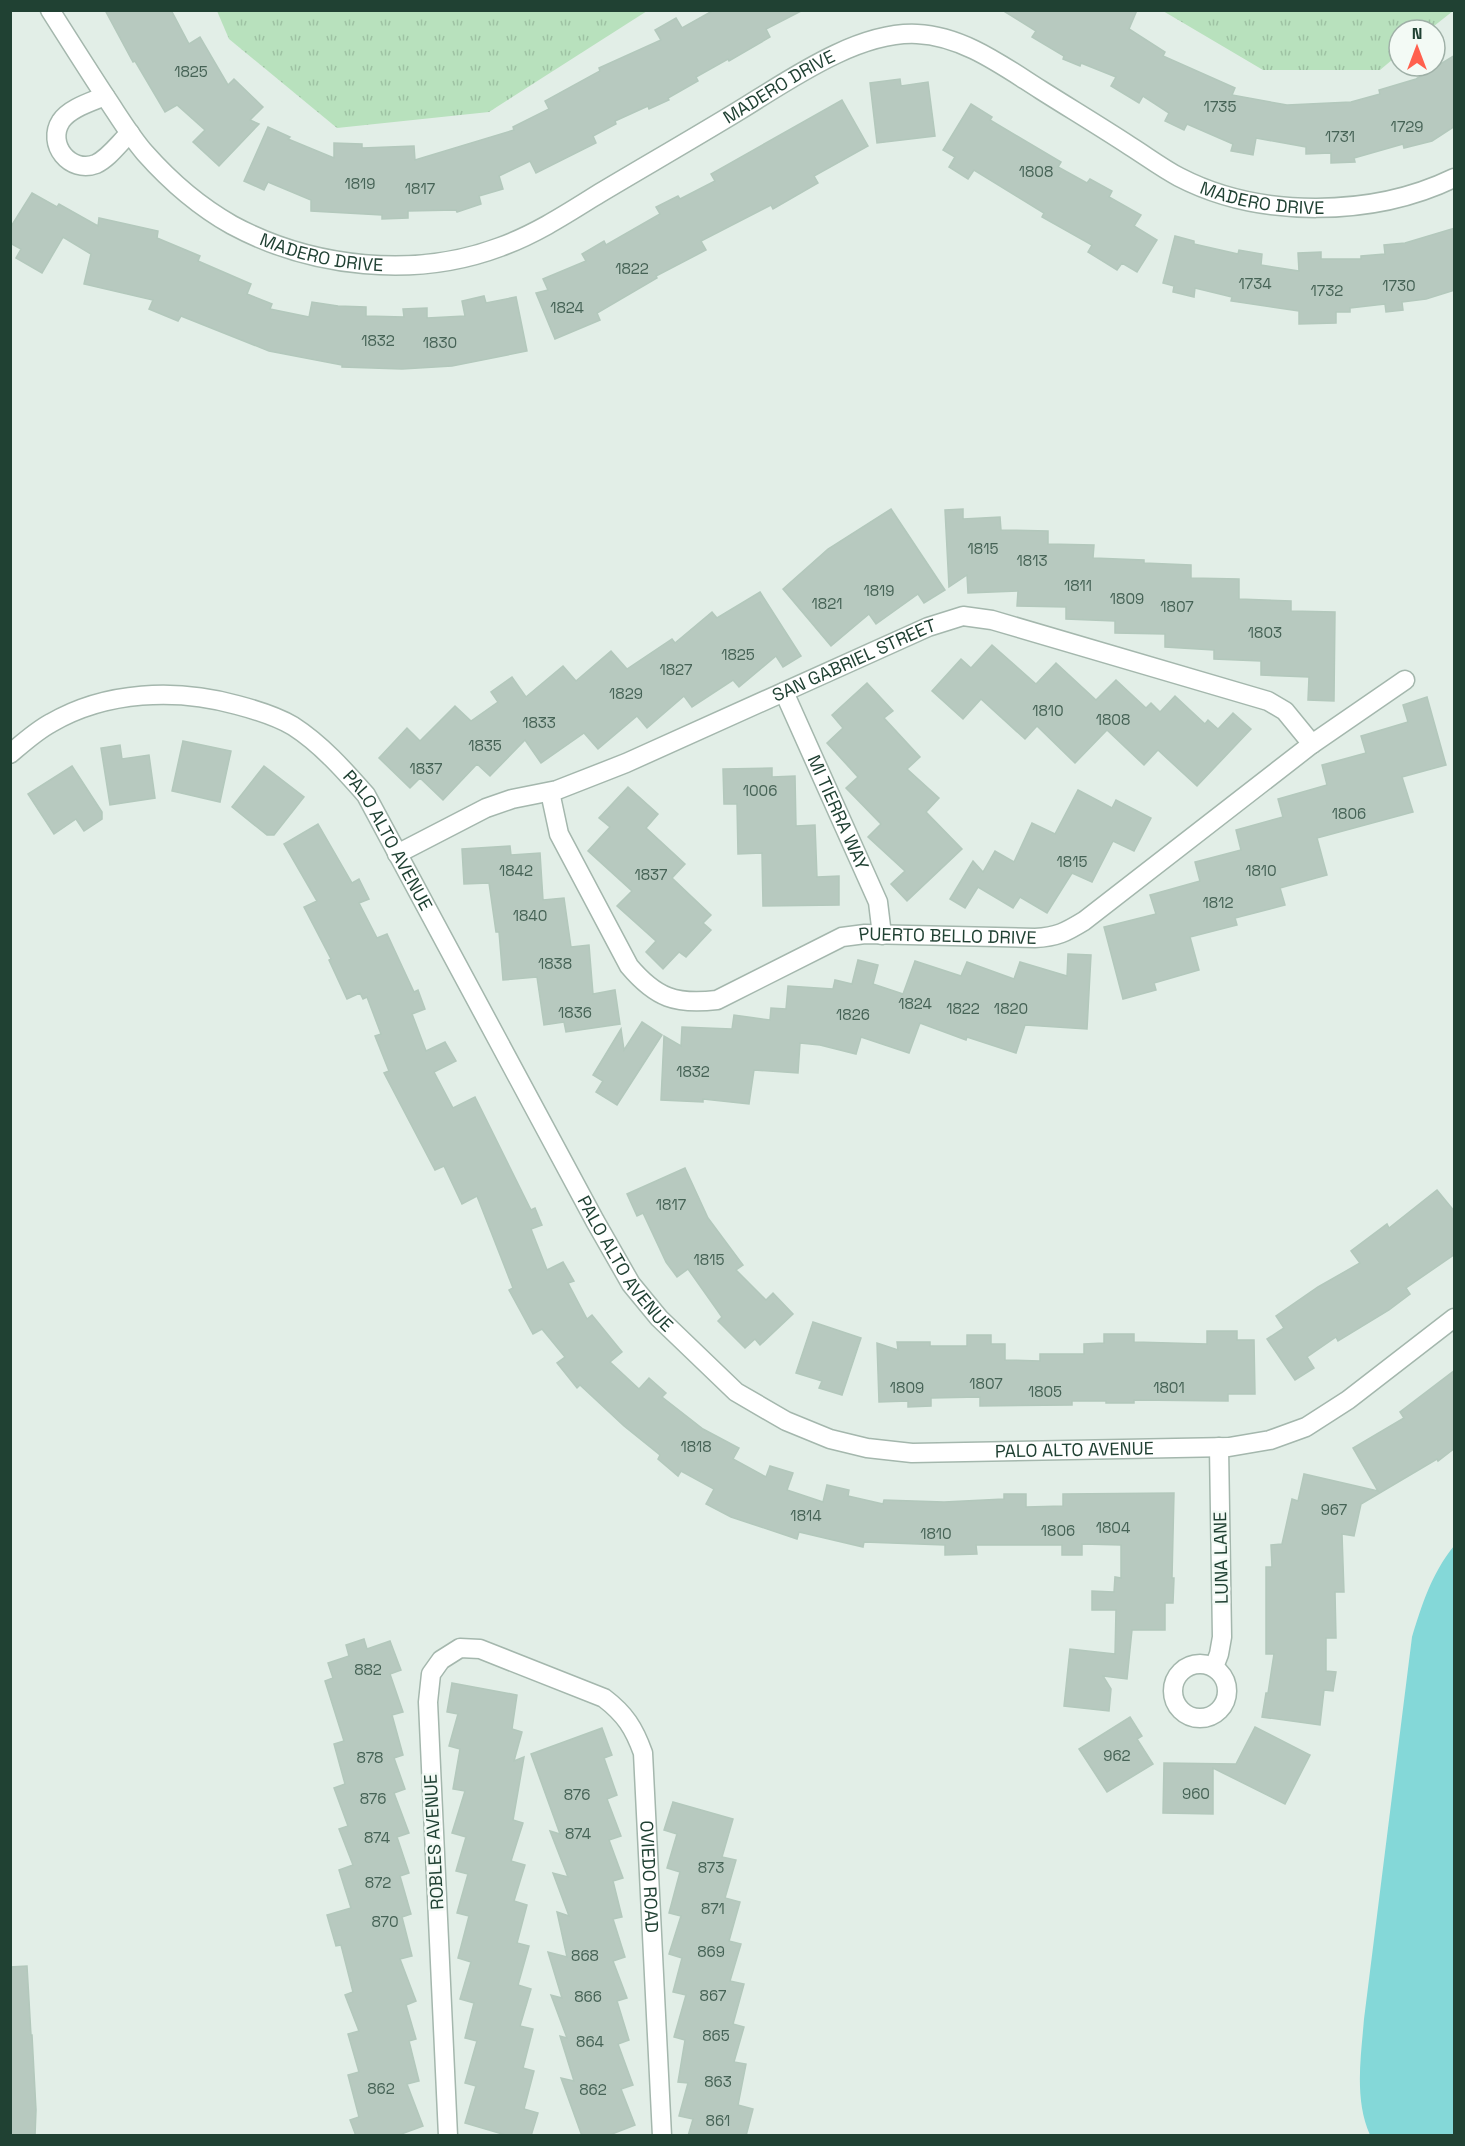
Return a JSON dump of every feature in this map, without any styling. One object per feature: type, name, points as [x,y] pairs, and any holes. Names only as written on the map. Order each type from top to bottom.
[{"type":"street","name":"MADERO DRIVE","points":[[50,10],[142,150],[168,177],[201,204],[232,225],[274,243],[318,257],[370,264],[412,266],[453,261],[501,247],[547,226],[778,87],[852,46],[881,36],[913,33],[943,36],[970,48],[1006,67],[1179,177],[1214,191],[1253,202],[1310,208],[1351,206],[1398,198],[1455,178]]},
{"type":"street","points":[[105,96],[82,106],[62,119],[56,131],[56,144],[62,155],[72,163],[84,166],[97,164],[130,133]]},
{"type":"street","name":"SAN GABRIEL STREET","points":[[397,854],[486,808],[512,799],[550,792],[575,784],[928,627],[963,616],[978,617],[1268,701],[1286,711],[1312,744]]},
{"type":"street","name":"PUERTO BELLO DRIVE","points":[[550,792],[559,834],[629,966],[657,993],[677,1001],[699,1003],[717,1000],[842,936],[865,934],[1035,938],[1055,937],[1062,934],[1084,921],[1312,744],[1405,680]]},
{"type":"street","name":"MI TIERRA WAY","points":[[784,692],[878,902],[882,935]]},
{"type":"street","name":"PALO ALTO AVENUE","points":[[10,754],[51,723],[88,707],[134,695],[177,695],[216,699],[258,710],[292,726],[316,745],[344,769],[366,795],[631,1284],[659,1318],[735,1392],[786,1421],[830,1439],[867,1448],[912,1453],[1219,1447],[1270,1440],[1306,1427],[1348,1400],[1455,1318]]},
{"type":"street","name":"LUNA LANE","points":[[1214,1667],[1220,1654],[1222,1637],[1219,1447]]},
{"type":"street","name":"ROBLES AVENUE","points":[[447,2136],[428,1702],[431,1674],[441,1660],[460,1648],[480,1648],[541,1673]]},
{"type":"street","name":"OVIEDO ROAD","points":[[541,1673],[604,1698],[620,1710],[635,1732],[643,1753],[662,2136]]},
{"type":"green space","points":[[217,11],[647,11],[489,112],[337,128],[229,39]]},
{"type":"green space","points":[[1163,11],[1453,11],[1444,18],[1387,18],[1387,64],[1380,70],[1263,70]]},
{"type":"water","points":[[1454,1546],[1454,2135],[1370,2135],[1360,2092],[1361,2048],[1412,1637],[1434,1578]]},
{"type":"building","points":[[105,10],[171,10],[189,44],[200,37],[228,85],[234,79],[263,107],[250,120],[259,124],[219,166],[193,142],[205,130],[177,105],[165,112],[135,61],[133,62]]},
{"type":"building","points":[[714,10],[803,10],[766,29],[770,37],[696,77],[698,81],[668,98],[669,100],[649,109],[648,106],[615,121],[616,124],[593,136],[596,143],[536,173],[530,161],[499,176],[503,189],[479,196],[481,204],[457,212],[456,210],[408,211],[408,218],[382,219],[382,215],[311,211],[311,200],[268,182],[264,190],[244,181],[268,127],[290,137],[288,139],[334,158],[334,143],[362,144],[362,148],[414,146],[415,160],[514,130],[513,127],[549,109],[545,101],[600,71],[599,68],[661,40],[655,30],[676,18],[682,28]]},
{"type":"building","points":[[1002,10],[1137,10],[1129,29],[1165,52],[1163,56],[1235,88],[1232,95],[1287,105],[1351,102],[1380,94],[1379,90],[1418,78],[1447,78],[1447,60],[1455,55],[1455,126],[1432,141],[1404,148],[1403,144],[1354,158],[1355,162],[1331,163],[1331,153],[1306,154],[1306,147],[1256,138],[1253,155],[1231,151],[1233,144],[1187,124],[1184,130],[1165,121],[1169,113],[1143,96],[1139,103],[1111,86],[1116,77],[1081,63],[1080,66],[1063,59],[1064,56],[1032,37],[1036,31]]},
{"type":"building","points":[[900,79],[901,86],[928,82],[935,136],[877,143],[870,83]]},
{"type":"building","points":[[842,100],[868,146],[814,176],[818,183],[773,209],[771,205],[701,241],[706,250],[656,276],[657,278],[597,313],[600,320],[555,339],[536,293],[548,290],[543,279],[586,261],[582,254],[604,241],[606,245],[660,214],[656,207],[678,196],[680,199],[715,181],[711,174]]},
{"type":"building","points":[[971,104],[992,117],[990,120],[1061,162],[1058,167],[1087,183],[1090,179],[1112,191],[1109,197],[1141,215],[1134,226],[1157,240],[1137,272],[1122,263],[1117,270],[1088,252],[1092,245],[1042,217],[1044,213],[974,170],[968,179],[949,167],[955,157],[943,150]]},
{"type":"building","points":[[32,193],[57,207],[59,204],[98,226],[99,218],[158,231],[157,238],[200,256],[198,261],[251,284],[247,294],[272,304],[270,309],[309,317],[312,302],[366,307],[366,316],[404,317],[403,309],[427,308],[427,318],[465,316],[462,301],[484,296],[486,303],[516,297],[527,351],[452,366],[402,369],[342,367],[342,365],[269,351],[181,316],[178,321],[149,309],[153,300],[84,284],[91,254],[63,237],[42,273],[16,258],[21,249],[10,243],[10,228]]},
{"type":"building","points":[[1455,228],[1455,290],[1426,299],[1402,302],[1403,310],[1386,312],[1385,304],[1350,308],[1350,312],[1336,312],[1336,323],[1299,324],[1299,311],[1231,301],[1232,297],[1195,288],[1194,297],[1173,292],[1174,286],[1163,283],[1175,236],[1194,241],[1194,244],[1238,254],[1239,250],[1262,254],[1261,265],[1299,271],[1298,253],[1321,252],[1321,259],[1361,259],[1361,256],[1385,254],[1384,245],[1405,243]]},
{"type":"building","points":[[891,509],[945,590],[924,603],[918,594],[876,624],[869,614],[831,646],[783,589],[828,549]]},
{"type":"building","points":[[963,509],[963,519],[1000,517],[1001,530],[1048,531],[1048,544],[1094,545],[1093,558],[1191,565],[1191,578],[1239,579],[1239,599],[1291,601],[1291,611],[1335,612],[1334,701],[1308,700],[1309,677],[1261,675],[1261,661],[1214,659],[1214,650],[1165,647],[1165,634],[1115,633],[1115,621],[1066,619],[1066,607],[1017,606],[1018,591],[968,593],[967,575],[949,587],[945,510]]},
{"type":"building","points":[[760,592],[801,656],[783,667],[776,656],[739,687],[733,680],[692,707],[684,696],[647,728],[637,716],[598,749],[584,733],[541,763],[525,740],[490,776],[477,764],[443,800],[420,778],[410,788],[379,758],[407,728],[420,741],[455,706],[471,721],[498,702],[491,692],[512,677],[526,697],[563,666],[576,681],[611,651],[627,669],[672,639],[675,643],[712,612],[717,618]]},
{"type":"building","points":[[992,645],[1036,684],[1056,663],[1096,700],[1116,680],[1146,708],[1151,703],[1160,712],[1175,696],[1205,724],[1208,720],[1218,729],[1233,713],[1251,729],[1197,786],[1158,750],[1144,765],[1107,730],[1075,763],[1037,726],[1025,739],[981,699],[963,719],[932,691],[961,659],[971,668]]},
{"type":"building","points":[[867,683],[893,711],[884,718],[920,757],[907,769],[939,798],[926,812],[962,849],[907,901],[891,884],[905,871],[868,837],[881,824],[846,788],[858,777],[827,743],[843,728],[832,715]]},
{"type":"building","points":[[1427,697],[1446,765],[1402,777],[1413,812],[1317,838],[1327,875],[1280,888],[1285,905],[1235,918],[1237,925],[1190,937],[1199,970],[1154,983],[1156,990],[1123,999],[1104,927],[1156,914],[1150,895],[1200,881],[1195,862],[1241,850],[1236,830],[1283,817],[1278,799],[1327,785],[1322,765],[1366,753],[1361,736],[1408,722],[1403,705]]},
{"type":"building","points":[[183,741],[231,751],[220,802],[172,791]]},
{"type":"building","points":[[120,745],[122,759],[149,755],[155,798],[110,805],[101,748]]},
{"type":"building","points":[[72,766],[102,812],[102,819],[84,831],[76,819],[54,834],[28,794]]},
{"type":"building","points":[[264,766],[304,797],[274,835],[267,835],[232,807]]},
{"type":"building","points":[[772,768],[772,777],[795,776],[796,826],[815,825],[817,877],[839,876],[839,905],[763,906],[762,853],[738,854],[737,804],[724,804],[723,769]]},
{"type":"building","points":[[628,787],[658,814],[646,828],[685,864],[672,878],[711,915],[703,923],[711,930],[686,957],[679,952],[663,969],[646,952],[656,941],[617,906],[632,891],[588,851],[610,827],[599,818]]},
{"type":"building","points":[[1078,790],[1112,808],[1116,800],[1151,818],[1134,851],[1113,841],[1092,882],[1072,873],[1047,913],[1020,897],[1013,908],[978,887],[965,908],[950,899],[973,861],[983,872],[995,851],[1014,862],[1032,823],[1055,834]]},
{"type":"building","points":[[318,824],[352,883],[359,879],[369,899],[359,903],[377,938],[387,934],[414,992],[418,990],[425,1009],[412,1014],[426,1051],[445,1042],[456,1061],[434,1072],[453,1108],[475,1097],[531,1210],[535,1208],[542,1225],[531,1229],[547,1270],[563,1262],[574,1281],[568,1283],[587,1319],[592,1315],[622,1352],[610,1362],[639,1389],[649,1378],[666,1393],[662,1397],[703,1429],[739,1448],[733,1459],[766,1477],[770,1466],[793,1473],[787,1490],[823,1502],[827,1485],[849,1490],[848,1496],[883,1504],[884,1500],[944,1502],[1004,1499],[1004,1494],[1026,1494],[1026,1507],[1063,1506],[1063,1494],[1174,1493],[1173,1603],[1165,1603],[1165,1630],[1132,1630],[1127,1679],[1103,1676],[1111,1689],[1109,1711],[1064,1706],[1070,1649],[1115,1654],[1116,1610],[1092,1610],[1092,1591],[1114,1592],[1115,1577],[1121,1578],[1121,1545],[1082,1544],[1082,1555],[1062,1555],[1062,1545],[976,1545],[977,1554],[945,1555],[945,1545],[864,1542],[863,1547],[799,1532],[797,1539],[731,1517],[706,1504],[714,1489],[681,1471],[678,1476],[658,1459],[660,1455],[624,1426],[580,1385],[577,1388],[557,1363],[565,1357],[542,1329],[533,1334],[509,1290],[513,1288],[477,1196],[462,1204],[444,1166],[435,1170],[384,1073],[389,1071],[375,1036],[381,1034],[367,997],[363,999],[360,993],[347,999],[329,960],[331,959],[304,907],[317,901],[284,844]]},
{"type":"building","points":[[510,846],[511,855],[540,853],[543,900],[564,898],[571,947],[589,945],[593,994],[615,990],[620,1024],[566,1032],[564,1022],[544,1025],[537,977],[503,980],[499,932],[496,932],[489,883],[464,884],[462,849]]},
{"type":"building","points":[[1068,954],[1091,955],[1087,1029],[1025,1025],[1016,1053],[967,1037],[966,1040],[920,1023],[909,1053],[861,1037],[856,1054],[820,1045],[800,1043],[798,1073],[754,1070],[749,1104],[703,1099],[703,1102],[661,1100],[664,1036],[681,1046],[682,1027],[732,1029],[734,1015],[770,1020],[771,1008],[786,1009],[788,986],[833,989],[835,980],[852,984],[858,960],[878,965],[873,984],[903,994],[915,961],[961,976],[967,962],[1014,979],[1020,962],[1067,976]]},
{"type":"building","points":[[642,1022],[662,1035],[617,1105],[596,1092],[603,1081],[593,1075],[621,1029],[624,1050]]},
{"type":"building","points":[[685,1168],[708,1218],[743,1265],[736,1270],[766,1300],[773,1293],[793,1314],[760,1345],[755,1339],[745,1348],[718,1321],[722,1317],[688,1269],[677,1277],[666,1262],[643,1213],[637,1216],[627,1194]]},
{"type":"building","points":[[1437,1190],[1455,1212],[1455,1254],[1406,1288],[1410,1294],[1389,1310],[1338,1341],[1336,1337],[1307,1357],[1314,1368],[1295,1380],[1267,1339],[1284,1328],[1276,1316],[1318,1287],[1360,1263],[1351,1251],[1387,1224],[1389,1228]]},
{"type":"building","points":[[813,1322],[861,1338],[842,1395],[819,1388],[822,1381],[796,1373]]},
{"type":"building","points":[[1207,1331],[1237,1331],[1237,1340],[1254,1340],[1255,1394],[1228,1394],[1228,1401],[1134,1400],[1134,1403],[1106,1403],[1106,1401],[1072,1401],[1072,1405],[980,1406],[980,1397],[931,1398],[931,1406],[908,1407],[908,1401],[879,1402],[877,1343],[898,1350],[897,1342],[930,1342],[930,1346],[967,1346],[967,1335],[991,1335],[991,1344],[1005,1344],[1005,1360],[1040,1361],[1040,1354],[1084,1354],[1084,1344],[1104,1343],[1104,1334],[1134,1334],[1134,1342],[1207,1344]]},
{"type":"building","points":[[1455,1370],[1455,1448],[1438,1461],[1437,1459],[1361,1504],[1354,1536],[1342,1534],[1344,1592],[1335,1592],[1336,1638],[1326,1638],[1326,1671],[1336,1672],[1333,1691],[1324,1690],[1320,1725],[1262,1717],[1274,1654],[1266,1654],[1266,1567],[1272,1567],[1271,1545],[1282,1544],[1292,1499],[1298,1501],[1304,1474],[1378,1491],[1353,1448],[1404,1418],[1400,1412]]},
{"type":"building","points":[[364,1639],[367,1649],[390,1641],[401,1670],[390,1674],[403,1712],[392,1715],[403,1755],[394,1758],[405,1789],[394,1793],[409,1833],[397,1837],[409,1873],[400,1876],[411,1914],[402,1917],[412,1956],[400,1959],[416,2001],[406,2005],[416,2039],[409,2041],[419,2081],[407,2084],[423,2126],[396,2136],[356,2136],[350,2120],[359,2117],[348,2075],[359,2072],[348,2034],[359,2031],[345,1995],[353,1992],[341,1945],[336,1946],[327,1915],[351,1908],[339,1870],[353,1865],[339,1829],[348,1826],[334,1788],[345,1784],[334,1744],[344,1741],[325,1681],[333,1678],[328,1663],[349,1656],[346,1645]]},
{"type":"building","points":[[452,1683],[517,1695],[512,1729],[522,1732],[514,1761],[524,1757],[513,1820],[523,1823],[511,1861],[525,1865],[514,1901],[527,1905],[517,1943],[529,1946],[518,1985],[531,1989],[520,2026],[533,2029],[523,2068],[534,2071],[524,2109],[538,2113],[531,2136],[509,2136],[465,2123],[476,2086],[465,2083],[477,2041],[465,2038],[474,2003],[460,1999],[471,1962],[458,1958],[469,1916],[457,1913],[468,1874],[456,1871],[466,1837],[452,1833],[465,1791],[453,1789],[460,1749],[449,1746],[458,1714],[447,1712]]},
{"type":"building","points":[[1130,1717],[1142,1736],[1137,1739],[1153,1764],[1107,1792],[1079,1749]]},
{"type":"building","points":[[1255,1727],[1310,1755],[1285,1804],[1213,1768],[1213,1814],[1163,1813],[1164,1763],[1236,1764]]},
{"type":"building","points":[[602,1728],[612,1755],[604,1758],[617,1795],[607,1799],[621,1836],[609,1840],[623,1878],[613,1881],[622,1917],[613,1919],[625,1957],[613,1961],[627,1998],[617,2001],[629,2040],[618,2044],[633,2085],[621,2089],[635,2125],[607,2136],[582,2136],[561,2078],[574,2081],[560,2036],[567,2038],[551,1995],[562,1998],[548,1952],[567,1957],[557,1912],[569,1916],[553,1873],[568,1877],[550,1831],[560,1834],[531,1754]]},
{"type":"building","points":[[673,1802],[733,1819],[722,1857],[736,1860],[725,1898],[740,1902],[729,1941],[741,1944],[730,1981],[744,1984],[733,2024],[744,2027],[734,2062],[746,2064],[738,2105],[753,2109],[746,2136],[688,2136],[693,2119],[679,2116],[688,2083],[678,2082],[685,2040],[674,2037],[686,1995],[673,1992],[682,1958],[669,1954],[681,1916],[669,1913],[680,1872],[667,1868],[677,1834],[664,1830]]},
{"type":"building","points":[[27,1966],[36,2110],[35,2136],[10,2136],[10,1967]]}]
